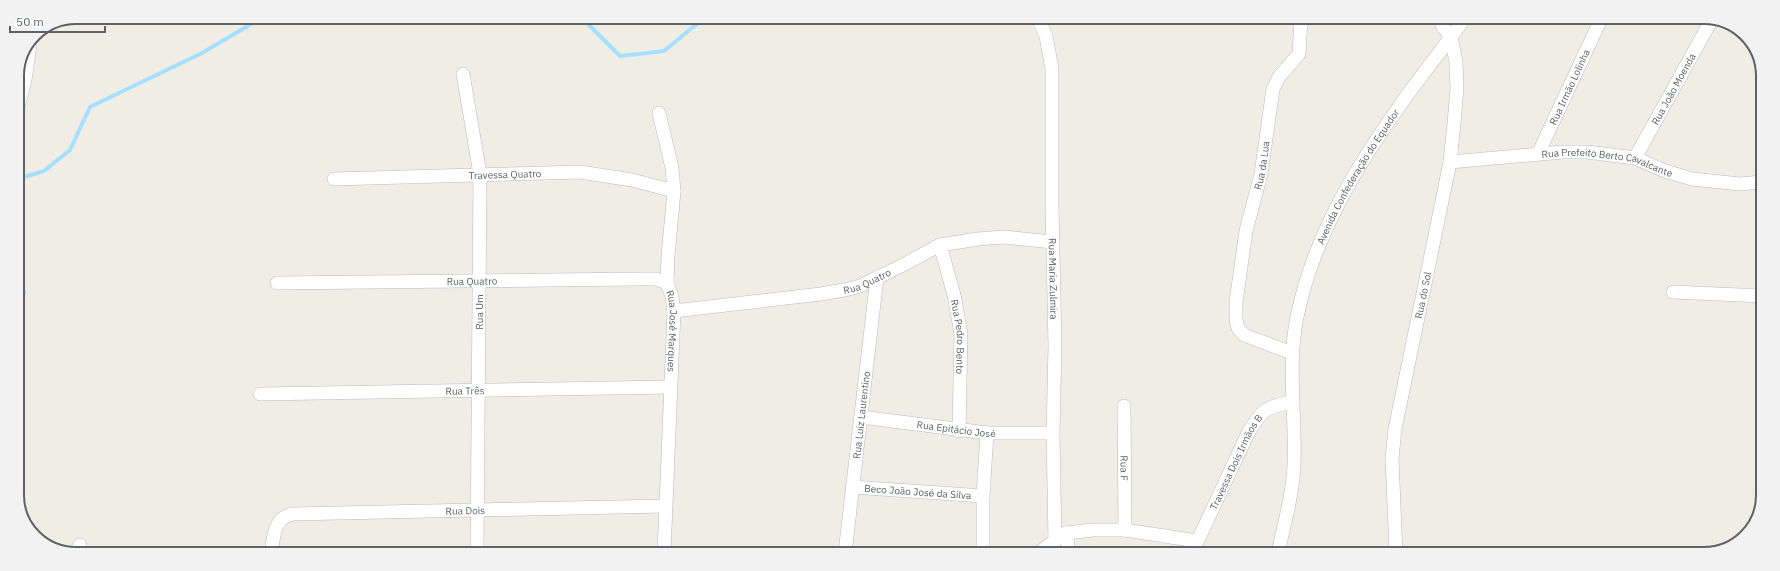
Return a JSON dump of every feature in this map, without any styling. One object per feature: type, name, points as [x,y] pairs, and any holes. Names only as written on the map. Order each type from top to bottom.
[{"type":"street","name":"Rua Maria Zulmira","points":[[1041,24],[1046,36],[1052,69],[1055,382],[1053,433],[1055,541]]},
{"type":"street","name":"Rua da Lua","points":[[1292,353],[1244,334],[1238,328],[1236,320],[1236,302],[1246,231],[1261,174],[1273,89],[1279,77],[1299,54],[1301,24]]},
{"type":"street","points":[[1442,24],[1451,37]]},
{"type":"street","name":"Avenida Confederação do Equador","points":[[1279,547],[1292,486],[1294,466],[1292,353],[1297,317],[1315,255],[1328,222],[1348,186],[1397,110],[1460,24]]},
{"type":"street","name":"Rua Irmão Lolinha","points":[[1538,154],[1599,24]]},
{"type":"street","name":"Rua João Moenda","points":[[1635,158],[1709,24]]},
{"type":"street","name":"Rua do Sol","points":[[1396,547],[1392,458],[1395,429],[1450,162],[1456,88],[1456,62],[1451,37]]},
{"type":"street","name":"Rua Um","points":[[463,74],[480,174],[477,547]]},
{"type":"street","name":"Rua José Marques","points":[[659,113],[672,168],[674,192],[667,283],[672,297],[674,311],[664,547]]},
{"type":"street","name":"Rua Prefeito Berto Cavalcante","points":[[1450,162],[1538,154],[1586,152],[1635,158],[1665,171],[1692,178],[1740,184],[1756,183]]},
{"type":"street","name":"Travessa Quatro","points":[[334,179],[480,174],[587,173],[632,180],[674,192]]},
{"type":"street","name":"Rua Quatro","points":[[674,311],[835,292],[860,286],[940,245],[978,239],[1004,237],[1053,242]]},
{"type":"street","name":"Rua Pedro Bento","points":[[940,245],[957,309],[961,334],[959,431]]},
{"type":"street","name":"Rua Luiz Laurentino","points":[[847,547],[852,487],[877,277]]},
{"type":"street","name":"Rua Quatro","points":[[276,283],[638,279],[656,280],[667,283]]},
{"type":"street","points":[[1674,292],[1756,296]]},
{"type":"street","name":"Rua Três","points":[[260,394],[670,387]]},
{"type":"street","name":"Travessa Dois Irmãos B","points":[[1195,547],[1255,421],[1268,407],[1292,402]]},
{"type":"street","name":"Rua F","points":[[1124,406],[1125,530]]},
{"type":"street","name":"Rua Epitácio José","points":[[861,417],[959,431],[987,433],[1053,433]]},
{"type":"street","points":[[983,547],[983,496],[987,433]]},
{"type":"street","name":"Beco João José da Silva","points":[[852,487],[983,496]]},
{"type":"street","name":"Rua Dois","points":[[272,547],[277,524],[283,518],[293,514],[666,506]]},
{"type":"street","points":[[1046,547],[1066,533],[1093,530],[1125,530],[1195,547]]},
{"type":"street","points":[[1066,533],[1068,547]]},
{"type":"waterway","points":[[24,177],[44,171],[70,150],[90,107],[202,53],[251,24]]},
{"type":"waterway","points":[[588,24],[620,56],[664,51],[697,24]]}]
